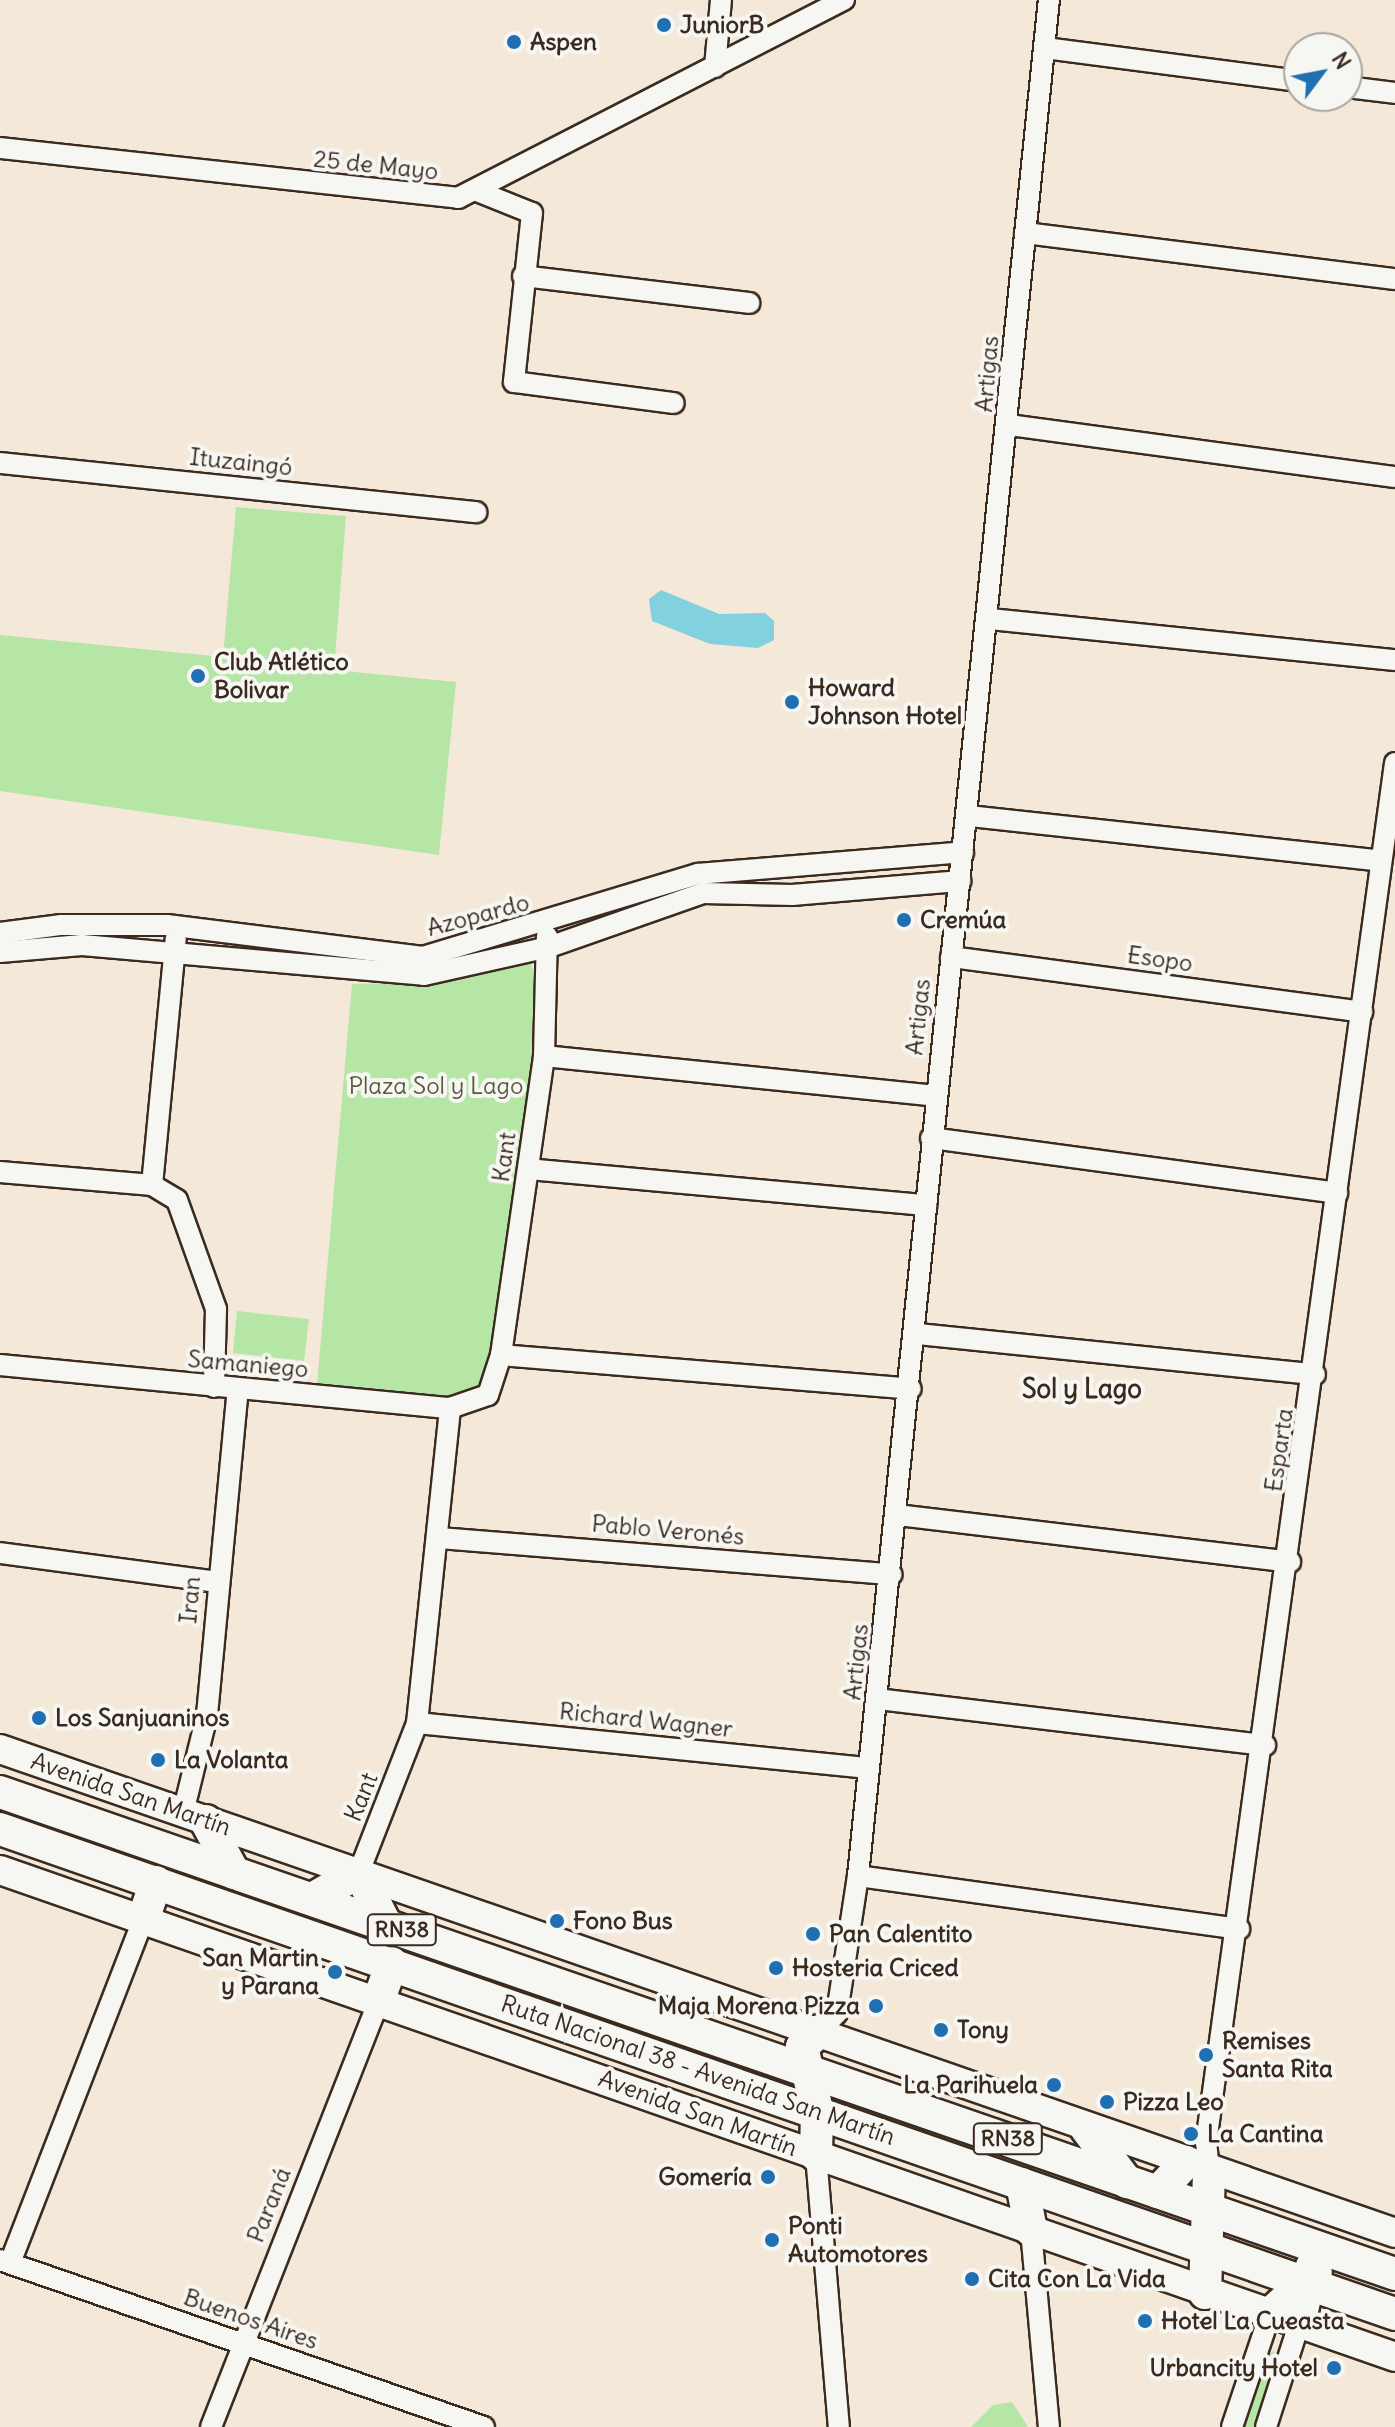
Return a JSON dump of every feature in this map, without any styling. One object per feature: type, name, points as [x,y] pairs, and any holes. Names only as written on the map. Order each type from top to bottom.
[{"type":"main road","name":"Avenida San Martín","points":[[0,1749],[359,1872],[803,2052],[1200,2159],[1395,2233]]},
{"type":"main road","name":"Ruta Nacional 38 - Avenida San Martín","points":[[0,1792],[386,1925],[803,2052],[1127,2182],[1395,2274]]},
{"type":"main road","points":[[194,1817],[234,1873]]},
{"type":"main road","name":"Ruta Nacional 38 - Avenida San Martín","points":[[0,1829],[817,2110],[1202,2247],[1309,2279],[1395,2314]]},
{"type":"main road","name":"Avenida San Martín","points":[[0,1870],[1395,2357]]},
{"type":"main road","points":[[312,1899],[359,1872],[386,1925]]},
{"type":"main road","points":[[143,1920],[156,1882]]},
{"type":"main road","points":[[378,2002],[392,1963]]},
{"type":"main road","points":[[641,2050],[658,2045],[755,2077],[803,2052],[817,2110],[816,2155]]},
{"type":"main road","points":[[1086,2128],[1127,2182]]},
{"type":"main road","points":[[1158,2192],[1200,2159],[1212,2211],[1202,2247],[1205,2293]]},
{"type":"main road","points":[[1022,2184],[1031,2230]]},
{"type":"main road","points":[[1292,2239],[1309,2279]]},
{"type":"main road","points":[[1285,2319],[1309,2279],[1337,2272],[1395,2293]]},
{"type":"street","points":[[715,67],[721,0]]},
{"type":"street","name":"25 de Mayo","points":[[0,148],[433,199],[477,191],[844,0]]},
{"type":"street","name":"Artigas","points":[[803,2052],[837,2013],[858,1876],[918,1334],[931,1138],[990,619],[1049,0]]},
{"type":"street","points":[[1045,48],[1283,79]]},
{"type":"street","points":[[1363,89],[1395,93]]},
{"type":"street","points":[[477,191],[532,213],[514,382],[674,403]]},
{"type":"street","points":[[1025,233],[1395,279]]},
{"type":"street","points":[[523,276],[749,303]]},
{"type":"street","points":[[1009,425],[1395,477]]},
{"type":"street","name":"Ituzaingó","points":[[0,463],[476,512]]},
{"type":"street","points":[[990,619],[1395,660]]},
{"type":"street","name":"Esparta","points":[[1200,2159],[1239,1929],[1265,1745],[1362,1012],[1386,902],[1381,861],[1395,763]]},
{"type":"street","points":[[969,816],[1381,861]]},
{"type":"street","name":"Azopardo","points":[[0,933],[61,925],[178,926],[423,957],[543,925],[698,874],[963,852]]},
{"type":"street","name":"Azopardo","points":[[0,952],[82,945],[424,975],[549,947],[703,893],[793,895],[960,881]]},
{"type":"street","name":"Kant","points":[[488,1395],[501,1355],[544,1056],[549,947],[543,925]]},
{"type":"street","points":[[152,1185],[178,926]]},
{"type":"street","name":"Esopo","points":[[951,957],[1362,1012]]},
{"type":"street","points":[[544,1056],[936,1096]]},
{"type":"street","points":[[931,1138],[1337,1193]]},
{"type":"street","points":[[528,1169],[926,1205]]},
{"type":"street","points":[[0,1172],[152,1185],[184,1212],[216,1309],[214,1387]]},
{"type":"street","points":[[918,1334],[1315,1374]]},
{"type":"street","points":[[501,1355],[911,1389]]},
{"type":"street","name":"Samaniego","points":[[0,1365],[450,1408],[488,1395]]},
{"type":"street","name":"Iran","points":[[194,1817],[207,1715],[217,1582],[238,1390]]},
{"type":"street","name":"Kant","points":[[359,1872],[417,1723],[440,1538],[450,1408]]},
{"type":"street","points":[[898,1515],[1290,1562]]},
{"type":"street","name":"Pablo Veronés","points":[[440,1538],[892,1574]]},
{"type":"street","points":[[0,1553],[217,1582]]},
{"type":"street","points":[[878,1699],[1265,1745]]},
{"type":"street","name":"Richard Wagner","points":[[417,1723],[869,1768]]},
{"type":"street","points":[[858,1876],[1239,1929]]},
{"type":"street","points":[[5,2262],[143,1920]]},
{"type":"street","name":"Paraná","points":[[211,2427],[378,2002]]},
{"type":"street","points":[[816,2155],[839,2427]]},
{"type":"street","points":[[1031,2230],[1049,2427]]},
{"type":"street","name":"Buenos Aires","points":[[5,2262],[484,2427]]},
{"type":"street","points":[[1232,2427],[1285,2319]]},
{"type":"street","points":[[1266,2427],[1285,2319]]},
{"type":"green space","name":"Club Atlético Bolivar","points":[[236,507],[346,516],[334,670],[456,682],[439,855],[0,791],[0,635],[223,657]]},
{"type":"green space","name":"Plaza Sol y Lago","points":[[529,961],[536,974],[535,1050],[486,1382],[455,1401],[317,1384],[352,984],[433,983]]},
{"type":"green space","points":[[237,1311],[309,1319],[304,1361],[233,1353]]},
{"type":"green space","points":[[1275,2350],[1259,2427],[1242,2427],[1266,2356]]},
{"type":"green space","points":[[1012,2402],[1028,2427],[971,2427],[993,2405]]},
{"type":"water","points":[[661,590],[719,614],[765,613],[774,621],[774,640],[758,648],[710,644],[652,621],[649,599]]},
{"type":"place","name":"JuniorB","points":[[664,25]]},
{"type":"place","name":"Aspen","points":[[514,42]]},
{"type":"place","name":"Club Atlético Bolivar","points":[[198,676]]},
{"type":"place","name":"Howard Johnson Hotel","points":[[792,702]]},
{"type":"place","name":"Cremúa","points":[[904,920]]},
{"type":"place","name":"Los Sanjuaninos","points":[[39,1718]]},
{"type":"place","name":"La Volanta","points":[[158,1760]]},
{"type":"place","name":"Fono Bus","points":[[557,1921]]},
{"type":"place","name":"Pan Calentito","points":[[813,1934]]},
{"type":"place","name":"Hosteria Criced","points":[[776,1968]]},
{"type":"place","name":"San Martin y Parana","points":[[335,1972]]},
{"type":"place","name":"Maja Morena Pizza","points":[[876,2006]]},
{"type":"place","name":"Tony","points":[[941,2030]]},
{"type":"place","name":"Remises Santa Rita","points":[[1206,2055]]},
{"type":"place","name":"La Parihuela","points":[[1054,2085]]},
{"type":"place","name":"Pizza Leo","points":[[1107,2102]]},
{"type":"place","name":"La Cantina","points":[[1191,2134]]},
{"type":"place","name":"Gomería","points":[[768,2177]]},
{"type":"place","name":"Ponti Automotores","points":[[772,2240]]},
{"type":"place","name":"Cita Con La Vida","points":[[972,2279]]},
{"type":"place","name":"Hotel La Cueasta","points":[[1145,2321]]},
{"type":"place","name":"Urbancity Hotel","points":[[1334,2368]]},
{"type":"district","name":"Sol y Lago","points":[[1082,1389]]}]
